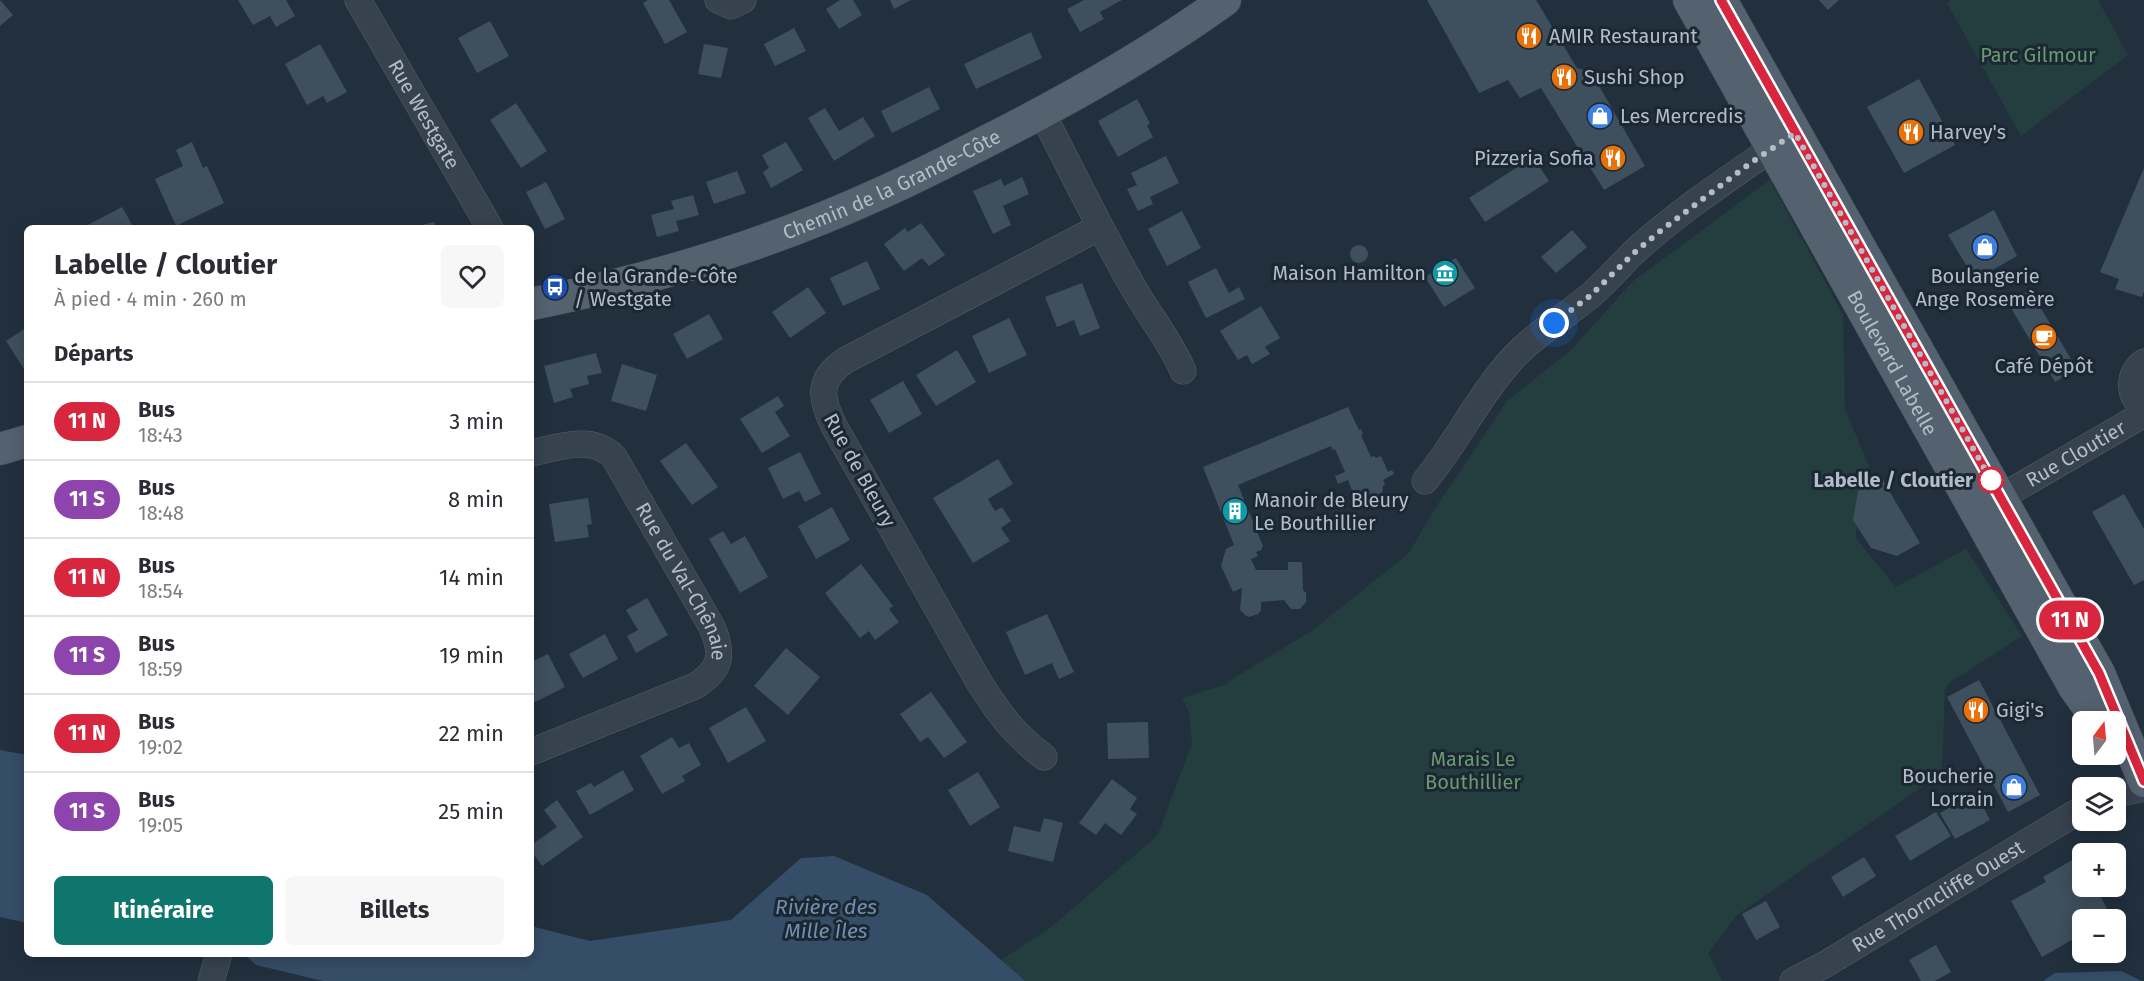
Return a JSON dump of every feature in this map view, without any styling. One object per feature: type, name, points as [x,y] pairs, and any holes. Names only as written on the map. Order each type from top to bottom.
[{"type":"main road","name":"Chemin de la Grande-Côte","points":[[534,303],[665,273],[789,230],[881,193],[1042,113],[1159,46],[1225,0]]},
{"type":"main road","name":"Boulevard Labelle","points":[[1689,0],[1784,141],[1988,504],[2099,673],[2144,784]]},
{"type":"main road","name":"Boulevard Labelle","points":[[1721,0],[1784,141]]},
{"type":"main road","points":[[0,449],[24,442]]},
{"type":"main road","name":"Boulevard Labelle","points":[[1988,504],[2074,687],[2091,711]]},
{"type":"main road","points":[[2126,759],[2144,784]]},
{"type":"street","name":"Rue Westgate","points":[[358,0],[488,225]]},
{"type":"street","points":[[718,0],[731,6],[743,0]]},
{"type":"street","points":[[1042,113],[1100,227],[1135,290],[1170,342],[1183,371]]},
{"type":"street","points":[[1425,481],[1447,453],[1489,388],[1525,346],[1590,296],[1659,232],[1784,141]]},
{"type":"street","name":"Rue de Bleury","points":[[1044,757],[1006,723],[979,682],[834,426],[823,395],[827,378],[846,360],[1100,227]]},
{"type":"street","name":"Rue Cloutier","points":[[1988,504],[2137,418],[2144,410],[2135,400],[2131,387],[2134,374],[2144,362]]},
{"type":"street","name":"Rue du Val-Chênaie","points":[[534,452],[585,443],[602,447],[614,457],[712,627],[719,648],[719,657],[712,673],[694,686],[534,751]]},
{"type":"street","points":[[2126,790],[2144,784]]},
{"type":"street","name":"Rue Thorncliffe Ouest","points":[[1793,981],[1824,965],[2072,815]]},
{"type":"street","points":[[211,981],[218,957]]},
{"type":"green space","name":"Parc Gilmour","points":[[1950,0],[2098,0],[2128,55],[2021,136],[1947,3]]},
{"type":"green space","name":"Marais Le Bouthillier","points":[[1770,180],[1843,315],[1845,409],[1870,469],[1855,537],[1896,587],[1966,549],[2022,636],[1949,683],[1945,689],[1942,773],[1737,915],[1708,953],[1722,981],[1025,981],[1001,960],[1049,929],[1157,836],[1192,744],[1189,712],[1182,698],[1228,684],[1229,681],[1313,630],[1409,553],[1434,510],[1507,401],[1572,349],[1632,282]]},
{"type":"water","points":[[0,750],[24,754],[24,922],[0,917]]},
{"type":"water","name":"Rivière des Mille Îles","points":[[834,856],[927,895],[1025,981],[323,981],[256,965],[247,957],[534,957],[534,927],[590,941],[731,920],[801,858]]},
{"type":"water","points":[[2121,971],[2142,981],[2043,981],[2055,973]]},
{"type":"building","points":[[0,0],[13,15],[0,26]]},
{"type":"building","points":[[238,0],[286,0],[295,16],[276,27],[270,16],[253,25]]},
{"type":"building","points":[[648,0],[669,0],[687,32],[665,44],[643,3]]},
{"type":"building","points":[[840,0],[853,0],[862,15],[839,29],[826,9]]},
{"type":"building","points":[[890,0],[911,0],[894,9]]},
{"type":"building","points":[[1084,0],[1122,0],[1100,12],[1104,19],[1080,32],[1067,9]]},
{"type":"building","points":[[1427,0],[1536,0],[1577,68],[1591,72],[1645,166],[1604,190],[1541,88],[1520,98],[1508,80],[1479,93]]},
{"type":"building","points":[[1819,0],[1839,0],[1828,10]]},
{"type":"building","points":[[490,21],[509,56],[477,73],[458,38]]},
{"type":"building","points":[[794,28],[806,51],[775,66],[764,44]]},
{"type":"building","points":[[1031,32],[1042,58],[976,89],[964,64]]},
{"type":"building","points":[[320,44],[347,92],[327,103],[323,96],[307,105],[285,64]]},
{"type":"building","points":[[704,44],[728,48],[721,78],[698,74]]},
{"type":"building","points":[[1919,79],[1955,145],[1904,173],[1867,107]]},
{"type":"building","points":[[929,87],[940,109],[892,133],[881,111]]},
{"type":"building","points":[[1137,99],[1150,123],[1147,126],[1153,137],[1118,157],[1098,121]]},
{"type":"building","points":[[516,103],[547,151],[521,168],[490,120]]},
{"type":"building","points":[[825,108],[839,131],[863,117],[875,136],[834,161],[808,118]]},
{"type":"building","points":[[192,142],[203,168],[207,166],[224,203],[178,225],[176,225],[155,179],[183,166],[176,150]]},
{"type":"building","points":[[786,142],[803,170],[771,188],[763,172],[769,168],[762,155]]},
{"type":"building","points":[[1166,156],[1179,183],[1150,197],[1153,204],[1138,211],[1127,189],[1137,185],[1131,173]]},
{"type":"building","points":[[1533,157],[1549,181],[1485,222],[1469,198]]},
{"type":"building","points":[[2144,168],[2144,291],[2142,297],[2115,289],[2119,279],[2100,272]]},
{"type":"building","points":[[737,171],[746,193],[714,204],[706,182]]},
{"type":"building","points":[[1022,177],[1029,194],[1003,206],[1011,225],[993,234],[973,191],[1001,179],[1004,186]]},
{"type":"building","points":[[546,182],[565,219],[545,229],[526,192]]},
{"type":"building","points":[[693,195],[699,215],[676,221],[679,231],[657,237],[651,215],[674,209],[671,201]]},
{"type":"building","points":[[122,207],[132,225],[88,225]]},
{"type":"building","points":[[1994,210],[2017,256],[1975,280],[1948,235]]},
{"type":"building","points":[[1182,211],[1201,248],[1167,266],[1148,229]]},
{"type":"building","points":[[921,223],[945,255],[929,266],[922,258],[904,271],[884,244],[905,228],[908,232]]},
{"type":"building","points":[[1572,230],[1587,247],[1556,273],[1541,257]]},
{"type":"building","points":[[1359,245],[1365,248],[1368,254],[1365,260],[1359,263],[1353,260],[1350,254],[1353,248]]},
{"type":"building","points":[[1456,258],[1475,288],[1444,307],[1425,277]]},
{"type":"building","points":[[867,261],[880,289],[843,306],[830,278]]},
{"type":"building","points":[[1216,268],[1229,293],[1239,287],[1245,299],[1206,318],[1188,282]]},
{"type":"building","points":[[1082,283],[1100,328],[1080,336],[1074,320],[1057,327],[1045,297]]},
{"type":"building","points":[[808,287],[826,313],[790,338],[772,312]]},
{"type":"building","points":[[2030,290],[2077,369],[2055,382],[2008,303]]},
{"type":"building","points":[[1261,306],[1280,338],[1265,347],[1270,354],[1252,364],[1247,355],[1238,360],[1220,331]]},
{"type":"building","points":[[709,314],[723,339],[687,359],[673,334]]},
{"type":"building","points":[[1009,318],[1027,355],[989,373],[972,336]]},
{"type":"building","points":[[24,329],[24,369],[6,341]]},
{"type":"building","points":[[957,350],[976,382],[936,406],[916,375]]},
{"type":"building","points":[[596,353],[602,373],[587,376],[589,384],[570,389],[573,397],[554,403],[544,366]]},
{"type":"building","points":[[622,364],[657,375],[646,411],[611,401]]},
{"type":"building","points":[[903,381],[922,414],[889,433],[870,400]]},
{"type":"building","points":[[778,396],[784,406],[775,412],[790,436],[762,453],[740,419]]},
{"type":"building","name":"Manoir de Bleury Le Bouthillier","points":[[1348,407],[1359,430],[1361,429],[1363,434],[1361,435],[1371,457],[1381,456],[1388,472],[1392,470],[1394,474],[1383,480],[1385,484],[1378,502],[1369,505],[1359,502],[1355,499],[1348,480],[1338,484],[1335,476],[1345,472],[1335,449],[1332,450],[1331,446],[1238,485],[1263,546],[1256,552],[1258,556],[1251,559],[1256,570],[1288,570],[1288,562],[1302,562],[1303,590],[1306,593],[1306,602],[1300,609],[1291,609],[1284,600],[1261,602],[1261,610],[1258,614],[1246,616],[1240,610],[1242,588],[1233,592],[1221,566],[1226,549],[1234,545],[1203,467]]},
{"type":"building","points":[[686,443],[718,487],[692,505],[660,461]]},
{"type":"building","points":[[800,452],[821,494],[805,502],[799,491],[783,499],[768,468]]},
{"type":"building","points":[[998,459],[1013,484],[988,499],[995,511],[1002,507],[1011,521],[1001,528],[1010,541],[973,563],[933,498]]},
{"type":"building","points":[[1881,477],[1920,543],[1897,556],[1871,548],[1853,520],[1858,491]]},
{"type":"building","points":[[2124,494],[2144,529],[2144,580],[2134,585],[2092,512]]},
{"type":"building","points":[[588,498],[592,524],[587,525],[589,537],[555,542],[549,504]]},
{"type":"building","points":[[832,507],[850,540],[816,559],[798,526]]},
{"type":"building","points":[[723,531],[731,544],[745,536],[768,577],[740,593],[709,539]]},
{"type":"building","points":[[861,564],[893,606],[889,609],[899,622],[875,640],[869,631],[860,638],[825,593]]},
{"type":"building","points":[[647,598],[668,635],[636,653],[627,636],[638,630],[626,610]]},
{"type":"building","points":[[1047,614],[1074,672],[1059,679],[1052,663],[1025,675],[1006,632]]},
{"type":"building","points":[[605,634],[618,659],[583,678],[569,654]]},
{"type":"building","points":[[786,648],[820,677],[788,715],[754,686]]},
{"type":"building","points":[[548,654],[565,687],[534,702],[534,661]]},
{"type":"building","points":[[1979,680],[2040,795],[2008,812],[1947,697]]},
{"type":"building","points":[[931,692],[967,742],[944,758],[928,737],[920,742],[900,714]]},
{"type":"building","points":[[746,707],[766,741],[728,763],[709,728]]},
{"type":"building","points":[[1148,722],[1149,758],[1108,759],[1107,723]]},
{"type":"building","points":[[672,737],[679,748],[689,743],[701,765],[682,776],[685,781],[662,794],[640,756]]},
{"type":"building","points":[[623,770],[634,790],[590,815],[576,791],[591,783],[594,787]]},
{"type":"building","points":[[978,772],[1000,807],[970,826],[948,790]]},
{"type":"building","points":[[1112,779],[1137,798],[1130,809],[1137,814],[1121,835],[1105,823],[1096,835],[1079,823]]},
{"type":"building","points":[[1976,793],[1990,820],[1955,839],[1940,813]]},
{"type":"building","points":[[557,800],[583,837],[542,866],[534,855],[534,843],[557,827],[544,810]]},
{"type":"building","points":[[1936,812],[1951,836],[1910,861],[1895,836]]},
{"type":"building","points":[[1044,818],[1063,823],[1053,862],[1008,851],[1014,826],[1040,832]]},
{"type":"building","points":[[1864,857],[1876,876],[1843,897],[1831,877]]},
{"type":"building","points":[[2072,860],[2072,897],[2101,897],[2107,909],[2072,909],[2072,940],[2042,957],[2011,901],[2046,882],[2043,877]]},
{"type":"building","points":[[1766,901],[1780,927],[1756,940],[1742,914]]},
{"type":"building","points":[[1936,945],[1951,972],[1935,981],[1921,981],[1909,960]]},
{"type":"bus line","points":[[1721,0],[2099,673],[2144,781]]},
{"type":"place","name":"AMIR Restaurant","points":[[1529,36]]},
{"type":"place","name":"Sushi Shop","points":[[1564,77]]},
{"type":"place","name":"Les Mercredis","points":[[1600,116]]},
{"type":"place","name":"Harvey's","points":[[1911,132]]},
{"type":"place","name":"Pizzeria Sofia","points":[[1613,158]]},
{"type":"place","name":"Boulangerie Ange Rosemère","points":[[1985,247]]},
{"type":"place","name":"Maison Hamilton","points":[[1445,273]]},
{"type":"place","name":"de la Grande-Côte / Westgate","points":[[555,287]]},
{"type":"place","name":"Café Dépôt","points":[[2044,337]]},
{"type":"place","name":"Labelle / Cloutier","points":[[1991,480]]},
{"type":"place","name":"Manoir de Bleury Le Bouthillier","points":[[1235,511]]},
{"type":"place","name":"Gigi's","points":[[1976,710]]},
{"type":"place","name":"Boucherie Lorrain","points":[[2014,787]]},
{"type":"route","points":[[1554,323],[1590,296],[1659,232],[1752,162],[1795,133],[1992,482],[1991,480]]}]
